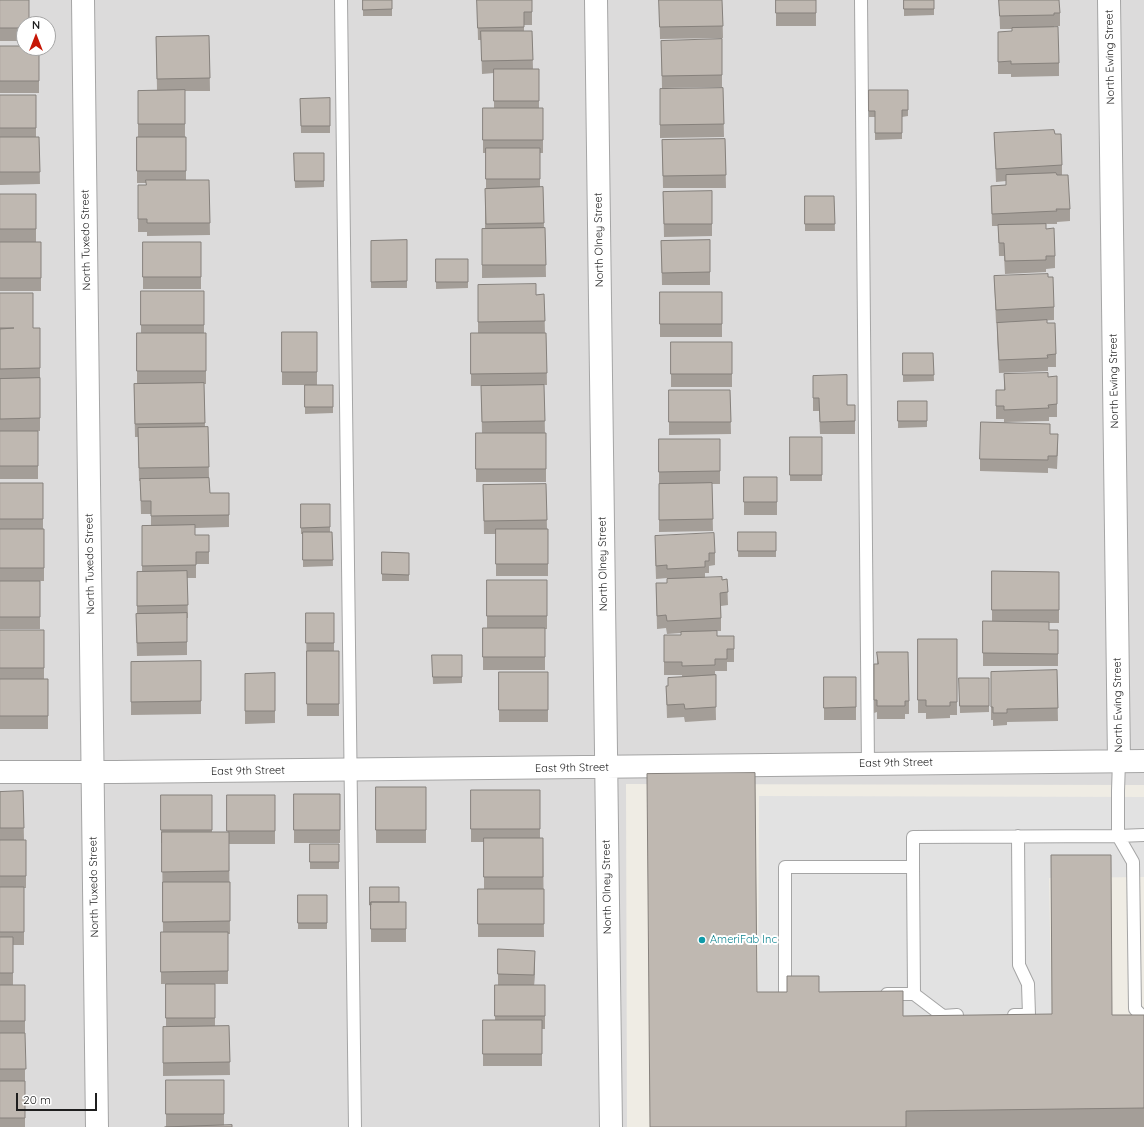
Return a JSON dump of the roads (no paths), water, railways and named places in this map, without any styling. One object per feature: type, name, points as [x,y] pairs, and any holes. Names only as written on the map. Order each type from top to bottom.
[{"type":"street","name":"North Tuxedo Street","points":[[83,0],[97,1127]]},
{"type":"street","name":"North Olney Street","points":[[596,0],[611,1127]]},
{"type":"street","name":"North Ewing Street","points":[[1110,0],[1119,762]]},
{"type":"street","name":"East 9th Street","points":[[0,772],[351,770],[1144,761]]},
{"type":"lane","points":[[341,0],[355,1127]]},
{"type":"lane","points":[[861,0],[868,764]]},
{"type":"lane","points":[[1119,762],[1118,836],[1134,862],[1135,1009],[1144,1018]]},
{"type":"lane","points":[[1006,1015],[1029,1015],[1028,984],[1019,965],[1020,889],[1018,836]]},
{"type":"lane","points":[[914,994],[914,837],[1144,836]]},
{"type":"lane","points":[[808,994],[785,994],[785,867],[914,867]]},
{"type":"lane","points":[[876,994],[914,994],[943,1016],[966,1015]]},
{"type":"place","name":"AmeriFab Inc","points":[[702,940]]}]
